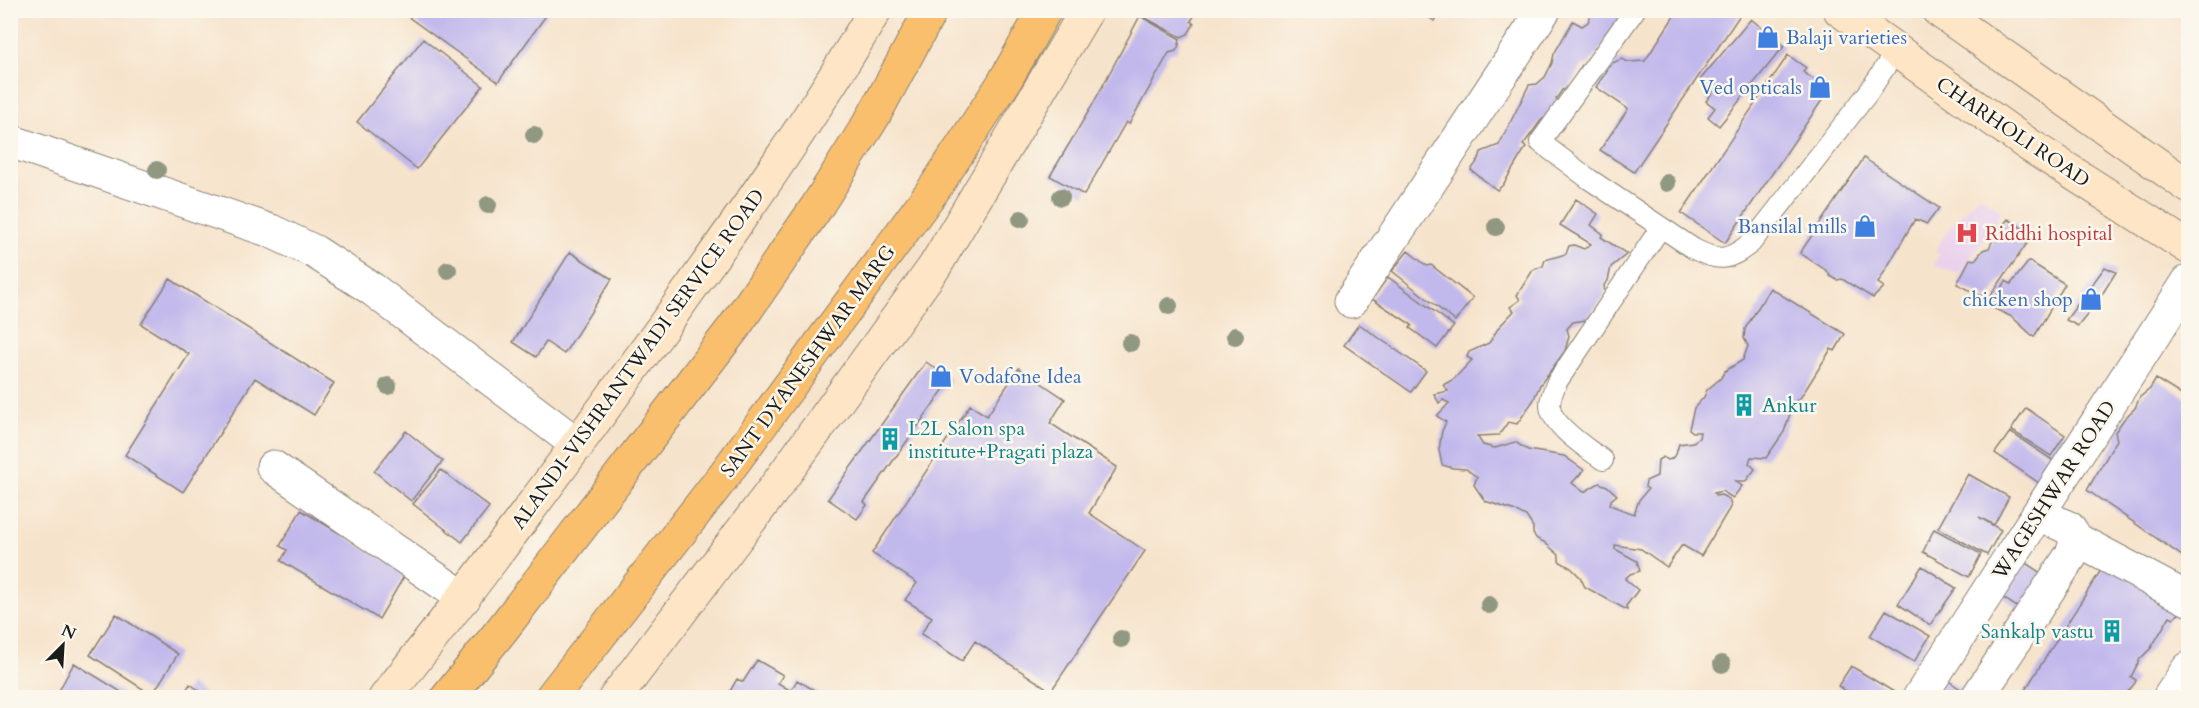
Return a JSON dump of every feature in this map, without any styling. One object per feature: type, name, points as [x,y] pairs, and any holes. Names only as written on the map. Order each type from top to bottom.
[{"type":"main road","points":[[447,698],[735,326],[816,208],[873,117],[931,10]]},
{"type":"main road","name":"SANT DYANESHWAR MARG","points":[[551,698],[722,478],[936,186],[1003,84],[1045,10]]},
{"type":"street","name":"ALANDI-VISHRANTWADI SERVICE ROAD","points":[[385,698],[464,598],[578,445],[765,184],[875,10]]},
{"type":"street","points":[[615,698],[774,490],[935,266],[1087,10]]},
{"type":"street","points":[[1350,301],[1544,10]]},
{"type":"street","name":"CHARHOLI ROAD","points":[[1840,10],[2026,143],[2188,247]]},
{"type":"street","points":[[1938,10],[2188,186]]},
{"type":"street","points":[[10,141],[271,231],[315,252],[372,289],[578,445]]},
{"type":"street","name":"WAGESHWAR ROAD","points":[[1919,698],[2188,282]]},
{"type":"street","points":[[273,467],[464,598]]},
{"type":"street","points":[[2038,514],[2069,528],[2077,540],[2188,599]]},
{"type":"street","points":[[1977,698],[2072,554],[2077,540]]},
{"type":"street","points":[[2169,698],[2188,669]]},
{"type":"lane","points":[[1635,10],[1540,142],[1661,228],[1713,258],[1737,254],[1751,243],[1868,93],[1896,51]]},
{"type":"lane","points":[[1603,460],[1566,432],[1555,419],[1549,407],[1552,393],[1557,382],[1661,228]]},
{"type":"shaded area","name":"Riddhi hospital","points":[[1979,195],[2001,210],[1995,223],[1959,274],[1934,265],[1940,254],[1935,252],[1940,242],[1954,222]]},
{"type":"building","points":[[411,10],[550,10],[498,82],[407,16]]},
{"type":"building","points":[[1143,10],[1198,10],[1191,21],[1194,24],[1188,34],[1181,37],[1140,15]]},
{"type":"building","points":[[1419,10],[1441,10],[1434,21]]},
{"type":"building","points":[[1631,10],[1588,65],[1582,65],[1568,89],[1562,90],[1556,99],[1561,102],[1552,116],[1542,119],[1523,145],[1526,147],[1503,185],[1497,190],[1471,170],[1481,152],[1499,145],[1529,85],[1537,84],[1545,77],[1554,54],[1573,21],[1582,26],[1588,22],[1591,12]]},
{"type":"building","points":[[1678,10],[1733,10],[1740,15],[1634,172],[1600,150],[1628,109],[1596,87],[1612,63],[1622,59],[1628,62],[1645,61]]},
{"type":"building","points":[[1140,16],[1180,39],[1179,45],[1176,51],[1169,53],[1129,124],[1126,122],[1084,195],[1050,176],[1093,104]]},
{"type":"building","points":[[1751,19],[1784,46],[1719,126],[1708,117],[1715,108],[1706,101],[1713,92],[1699,81]]},
{"type":"building","points":[[423,39],[483,86],[417,169],[357,122]]},
{"type":"building","points":[[1788,55],[1806,68],[1803,72],[1829,90],[1725,243],[1681,213]]},
{"type":"building","name":"Bansilal mills","points":[[1864,158],[1939,208],[1927,224],[1915,219],[1878,283],[1884,287],[1873,298],[1842,279],[1837,280],[1830,276],[1827,271],[1800,253]]},
{"type":"building","name":"Ankur","points":[[1576,199],[1598,214],[1591,225],[1603,234],[1601,237],[1627,254],[1611,267],[1608,281],[1604,285],[1605,294],[1586,320],[1573,322],[1567,329],[1569,336],[1565,351],[1540,385],[1533,401],[1517,424],[1508,422],[1499,435],[1477,436],[1483,445],[1495,448],[1515,442],[1528,450],[1564,456],[1584,470],[1572,483],[1584,492],[1599,483],[1607,486],[1617,495],[1611,500],[1610,505],[1634,514],[1639,500],[1648,489],[1645,487],[1646,481],[1657,476],[1658,460],[1663,457],[1671,459],[1676,454],[1679,444],[1693,442],[1699,438],[1700,432],[1693,432],[1689,429],[1694,408],[1725,371],[1743,360],[1748,346],[1744,338],[1745,329],[1770,288],[1845,334],[1835,351],[1831,349],[1801,397],[1794,402],[1784,432],[1766,458],[1751,457],[1749,463],[1755,469],[1746,481],[1735,481],[1742,486],[1733,498],[1722,491],[1714,493],[1716,496],[1721,495],[1729,499],[1731,506],[1701,556],[1682,545],[1667,567],[1641,549],[1615,545],[1615,549],[1637,561],[1640,571],[1630,574],[1625,579],[1638,590],[1626,606],[1627,610],[1585,587],[1580,577],[1571,568],[1559,561],[1559,555],[1537,539],[1526,516],[1485,501],[1474,485],[1477,477],[1466,469],[1442,465],[1439,450],[1446,422],[1437,416],[1449,403],[1443,400],[1439,403],[1434,394],[1448,391],[1443,385],[1454,379],[1472,360],[1467,357],[1469,352],[1489,343],[1499,327],[1514,311],[1510,307],[1520,300],[1517,295],[1533,270],[1543,266],[1545,260],[1566,254],[1569,246],[1574,245],[1584,249],[1591,244],[1560,225]]},
{"type":"building","points":[[2008,219],[2033,235],[1988,299],[1957,284],[1970,259],[1975,260],[1983,250],[1989,248],[1996,234]]},
{"type":"building","points":[[1408,251],[1427,266],[1431,265],[1473,298],[1455,321],[1392,271]]},
{"type":"building","points":[[570,252],[612,279],[564,354],[546,342],[536,357],[513,342]]},
{"type":"building","points":[[2029,261],[2065,284],[2034,337],[2012,317],[1995,309],[2002,302],[1996,298],[2006,281],[2011,284]]},
{"type":"building","name":"chicken shop","points":[[2105,267],[2116,272],[2096,304],[2078,326],[2066,320]]},
{"type":"building","points":[[1388,277],[1454,326],[1437,348],[1410,328],[1412,325],[1372,299]]},
{"type":"building","points":[[170,279],[334,383],[314,415],[255,378],[183,492],[125,455],[189,354],[141,324]]},
{"type":"building","points":[[1359,324],[1426,371],[1411,392],[1344,345]]},
{"type":"building","name":"L2L Salon spa institute+Pragati plaza","points":[[926,362],[951,379],[864,502],[867,505],[857,519],[828,499]]},
{"type":"building","points":[[1019,368],[1065,399],[1050,423],[1117,467],[1089,513],[1145,551],[1051,691],[975,641],[962,661],[921,634],[932,617],[905,600],[917,583],[872,553],[970,405],[987,416]]},
{"type":"building","points":[[2156,379],[2188,399],[2185,408],[2188,411],[2188,560],[2087,490],[2117,440],[2115,432]]},
{"type":"building","points":[[2026,408],[2065,435],[2051,456],[2011,430]]},
{"type":"building","points":[[406,431],[443,461],[411,501],[374,471]]},
{"type":"building","points":[[2010,432],[2057,463],[2042,485],[1995,453]]},
{"type":"building","points":[[441,470],[489,507],[462,542],[413,504]]},
{"type":"building","points":[[1968,474],[2009,497],[1994,525],[1979,517],[2001,530],[1987,555],[1938,528]]},
{"type":"building","points":[[301,510],[406,573],[379,619],[281,561],[287,550],[280,546]]},
{"type":"building","points":[[1934,529],[1981,554],[1969,577],[1923,552]]},
{"type":"building","points":[[2018,558],[2044,575],[2023,611],[1997,594]]},
{"type":"building","name":"Sankalp vastu","points":[[2106,562],[2181,612],[2174,618],[2170,616],[2151,648],[2140,659],[2131,677],[2136,680],[2135,683],[2123,698],[2020,698]]},
{"type":"building","points":[[1922,566],[1956,588],[1930,625],[1898,604]]},
{"type":"building","points":[[1886,610],[1930,636],[1914,662],[1870,636]]},
{"type":"building","points":[[116,614],[178,654],[152,695],[90,655]]},
{"type":"building","points":[[757,660],[783,675],[778,683],[791,691],[797,680],[828,698],[726,698],[737,679],[743,682]]},
{"type":"building","points":[[74,663],[123,693],[120,698],[55,698]]},
{"type":"building","points":[[1851,666],[1894,692],[1890,698],[1857,698],[1838,686]]},
{"type":"building","points":[[1944,678],[1968,694],[1966,698],[1932,698]]},
{"type":"building","points":[[190,684],[210,698],[181,698]]},
{"type":"place","name":"Balaji varieties","points":[[1768,37]]},
{"type":"place","name":"Ved opticals","points":[[1820,87]]},
{"type":"place","name":"Bansilal mills","points":[[1865,226]]},
{"type":"place","name":"Riddhi hospital","points":[[1967,233]]},
{"type":"place","name":"chicken shop","points":[[2091,299]]},
{"type":"place","name":"Vodafone Idea","points":[[941,376]]},
{"type":"place","name":"Ankur","points":[[1744,405]]},
{"type":"place","name":"L2L Salon spa institute+Pragati plaza","points":[[890,439]]},
{"type":"place","name":"Sankalp vastu","points":[[2112,631]]}]
